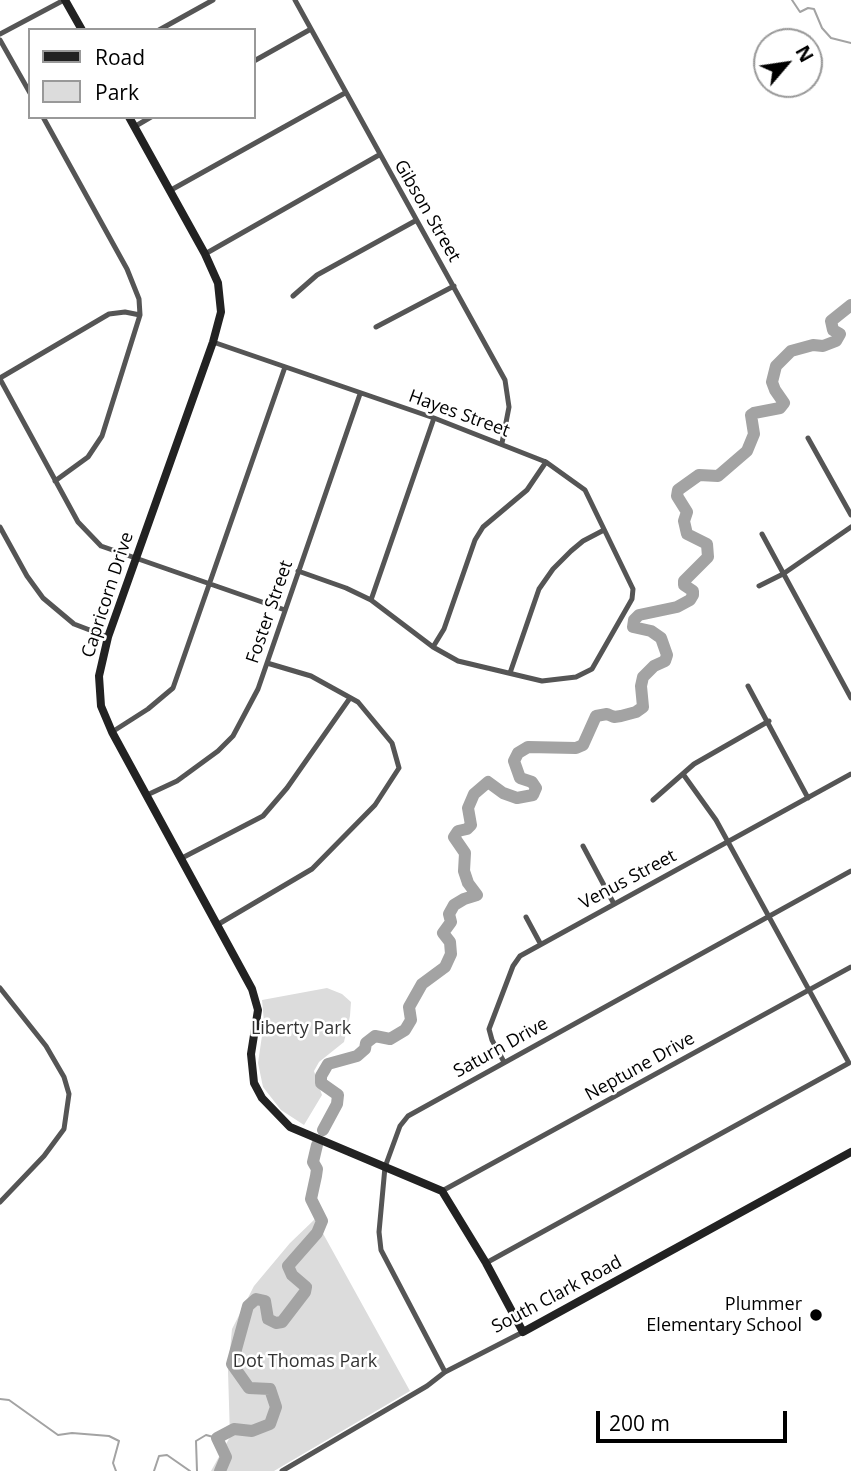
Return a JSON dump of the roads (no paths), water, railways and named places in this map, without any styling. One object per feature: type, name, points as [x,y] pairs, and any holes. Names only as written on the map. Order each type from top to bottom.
[{"type":"street","points":[[0,34],[64,0],[81,28]]},
{"type":"street","points":[[163,28],[213,0]]},
{"type":"street","name":"Gibson Street","points":[[295,0],[505,380],[509,407],[502,443]]},
{"type":"street","points":[[256,60],[311,29]]},
{"type":"street","points":[[0,40],[28,89]]},
{"type":"street","points":[[171,190],[345,93]]},
{"type":"street","points":[[44,119],[127,269],[139,299],[140,316],[102,436],[88,457],[55,481]]},
{"type":"street","name":"Capricorn Drive","points":[[130,119],[205,254],[218,283],[221,312],[157,504],[108,637],[99,676],[102,706],[112,732],[252,989],[258,1010],[251,1054],[254,1083],[262,1098],[290,1128],[442,1191]]},
{"type":"street","points":[[134,127],[148,119]]},
{"type":"street","points":[[205,254],[379,155]]},
{"type":"street","points":[[293,296],[317,275],[415,221]]},
{"type":"street","points":[[376,327],[454,286]]},
{"type":"street","points":[[140,316],[125,312],[109,314],[0,378],[78,522],[102,547],[285,610]]},
{"type":"street","name":"Hayes Street","points":[[213,342],[502,443],[547,462],[585,490],[633,589],[632,599],[592,669],[576,677],[542,681],[510,673]]},
{"type":"street","points":[[112,732],[148,709],[173,688],[285,367]]},
{"type":"street","name":"Foster Street","points":[[147,795],[177,781],[218,751],[233,736],[258,689],[360,394]]},
{"type":"street","points":[[372,600],[433,418]]},
{"type":"street","points":[[808,438],[851,515]]},
{"type":"street","points":[[433,647],[444,629],[475,540],[483,527],[527,490],[547,462]]},
{"type":"street","points":[[0,527],[27,576],[43,598],[74,624],[108,637]]},
{"type":"street","points":[[760,586],[783,574],[851,527]]},
{"type":"street","points":[[298,571],[372,600],[433,647],[458,661],[510,673],[539,589],[553,569],[583,541],[604,530]]},
{"type":"street","points":[[762,534],[851,698]]},
{"type":"street","points":[[217,925],[312,869],[375,805],[399,768],[392,743],[358,702],[311,676],[267,663]]},
{"type":"street","points":[[748,686],[808,798]]},
{"type":"street","points":[[182,858],[263,816],[287,788],[350,698]]},
{"type":"street","points":[[653,800],[694,764],[769,722]]},
{"type":"street","points":[[485,1263],[850,1064],[728,842],[702,798],[683,774]]},
{"type":"street","name":"Venus Street","points":[[504,1062],[489,1029],[513,967],[520,956],[851,774]]},
{"type":"street","points":[[583,846],[614,904]]},
{"type":"street","name":"Saturn Drive","points":[[445,1371],[381,1250],[379,1232],[385,1167],[400,1126],[408,1116],[851,871]]},
{"type":"street","points":[[526,917],[540,943]]},
{"type":"street","name":"Neptune Drive","points":[[442,1191],[851,967]]},
{"type":"street","points":[[0,988],[46,1046],[64,1077],[68,1094],[64,1129],[44,1156],[0,1202]]},
{"type":"street","name":"South Clark Road","points":[[282,1471],[427,1385],[445,1371],[523,1332],[851,1152]]},
{"type":"street","points":[[442,1191],[523,1332]]},
{"type":"waterway","points":[[792,0],[800,12],[808,8],[814,9],[822,28],[831,38],[851,43]]},
{"type":"waterway","points":[[323,1130],[337,1104],[338,1095],[321,1083],[321,1076],[328,1064],[357,1056],[375,1036],[390,1039],[405,1030],[411,1020],[409,1007],[422,984],[445,967],[451,954],[450,942],[443,933],[451,922],[449,914],[454,905],[477,895],[468,883],[464,871],[465,853],[454,837],[458,831],[471,825],[468,808],[474,794],[488,782],[503,793],[517,798],[533,795],[536,788],[532,782],[520,778],[514,761],[518,753],[528,747],[576,748],[583,745],[596,716],[621,716],[643,707],[643,677],[654,666],[665,661],[667,655],[661,638],[651,631],[633,627],[634,620],[639,615],[677,607],[690,600],[693,591],[684,585],[684,581],[708,557],[707,544],[687,534],[684,521],[687,512],[677,496],[678,490],[699,475],[718,476],[747,451],[754,434],[751,415],[780,408],[784,403],[772,382],[776,366],[791,351],[836,341],[840,334],[833,330],[831,321],[851,305]]},
{"type":"waterway","points":[[220,1471],[226,1457],[217,1438],[234,1429],[252,1431],[270,1424],[276,1407],[270,1389],[249,1388],[232,1364],[248,1306],[256,1299],[265,1301],[268,1319],[276,1323],[282,1322],[305,1292],[306,1287],[292,1275],[288,1266],[317,1233],[322,1221],[311,1199],[317,1169],[313,1162],[317,1145]]},
{"type":"waterway","points":[[0,1399],[9,1400],[58,1435],[72,1433],[109,1436],[119,1441],[113,1463],[116,1471]]},
{"type":"waterway","points":[[197,1471],[196,1441],[206,1435],[217,1438]]},
{"type":"waterway","points":[[154,1471],[159,1456],[167,1455],[190,1471]]},
{"type":"place","name":"Plummer Elementary School","points":[[816,1315]]},
{"type":"park label","name":"Liberty Park","points":[[301,1029]]},
{"type":"park label","name":"Dot Thomas Park","points":[[305,1362]]}]
